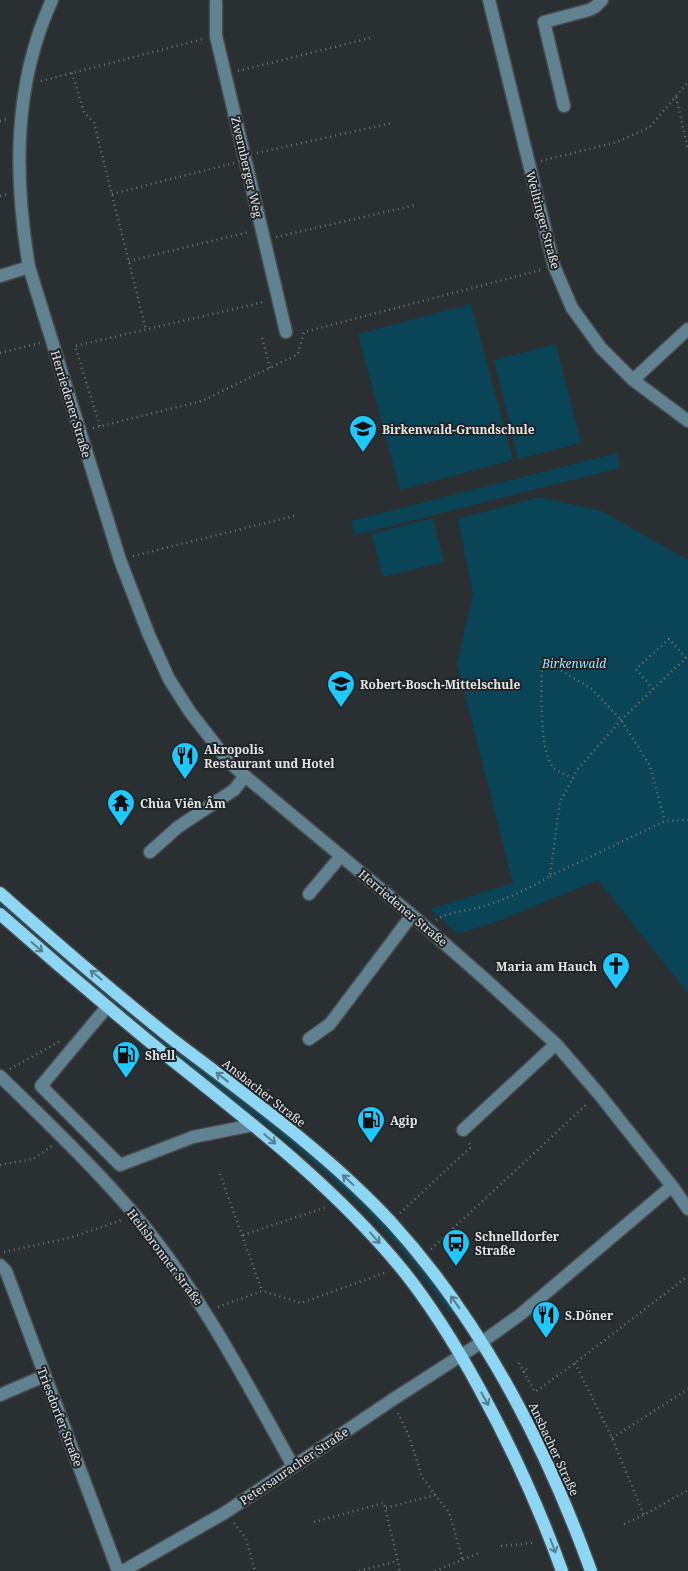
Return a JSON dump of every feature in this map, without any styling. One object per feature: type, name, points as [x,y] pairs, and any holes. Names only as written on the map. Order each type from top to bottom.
[{"type":"main road","name":"Ansbacher Straße","points":[[0,893],[143,1016],[329,1162],[391,1222],[422,1257],[462,1312],[508,1385],[536,1438],[568,1511],[591,1571]]},
{"type":"main road","points":[[0,914],[107,1007],[253,1124],[313,1175],[341,1202],[401,1268],[436,1314],[462,1356],[520,1468],[562,1571]]},
{"type":"street","name":"Herriedener Straße","points":[[52,0],[37,37],[25,85],[18,154],[22,223],[29,268],[120,560],[149,635],[169,679],[190,712],[229,762],[426,927],[556,1044],[599,1094],[688,1208]]},
{"type":"street","name":"Weiltinger Straße","points":[[489,0],[554,266],[572,308],[600,348],[633,380],[688,421]]},
{"type":"street","points":[[564,106],[544,22],[589,10],[602,0]]},
{"type":"street","name":"Zwernberger Weg","points":[[218,1],[216,36],[286,332]]},
{"type":"street","points":[[0,276],[29,268]]},
{"type":"street","points":[[633,380],[688,329]]},
{"type":"street","points":[[150,852],[178,827],[234,790],[245,776]]},
{"type":"street","points":[[309,894],[341,856]]},
{"type":"street","points":[[309,1039],[330,1024],[412,915]]},
{"type":"street","points":[[107,1007],[41,1086],[120,1165],[193,1137],[253,1124]]},
{"type":"street","points":[[463,1130],[556,1044]]},
{"type":"street","name":"Heilsbronner Straße","points":[[4,1073],[135,1216],[205,1311],[293,1466]]},
{"type":"street","points":[[462,1356],[520,1314],[672,1186]]},
{"type":"street","name":"Triesdorfer Straße","points":[[0,1265],[6,1272],[118,1571]]},
{"type":"street","name":"Petersauracher Straße","points":[[123,1571],[226,1512],[392,1400],[462,1356]]},
{"type":"street","points":[[0,1395],[44,1376]]},
{"type":"path","points":[[25,85],[216,36]]},
{"type":"path","points":[[225,74],[374,37]]},
{"type":"path","points":[[72,73],[84,112],[94,123],[146,330]]},
{"type":"path","points":[[528,164],[617,142],[650,127],[688,82]]},
{"type":"path","points":[[676,97],[688,149]]},
{"type":"path","points":[[112,194],[244,158],[392,123]]},
{"type":"path","points":[[129,261],[416,205]]},
{"type":"path","points":[[80,431],[202,402],[298,354],[304,332],[554,266]]},
{"type":"path","points":[[100,426],[76,346],[278,299]]},
{"type":"path","points":[[262,338],[270,368]]},
{"type":"path","points":[[0,353],[51,340]]},
{"type":"path","points":[[120,560],[294,516]]},
{"type":"path","points":[[550,876],[560,802],[578,768],[621,720],[687,657],[669,639],[636,669],[653,688]]},
{"type":"path","points":[[573,778],[553,768],[546,754],[542,659],[592,690],[621,720],[650,766],[665,821]]},
{"type":"path","points":[[426,927],[442,916],[489,904],[530,888],[550,876],[665,821],[688,820]]},
{"type":"path","points":[[4,1073],[60,1041],[66,1034]]},
{"type":"path","points":[[422,1257],[599,1094]]},
{"type":"path","points":[[391,1222],[471,1147],[463,1130]]},
{"type":"path","points":[[0,1165],[33,1158],[64,1138]]},
{"type":"path","points":[[220,1174],[262,1291]]},
{"type":"path","points":[[243,1235],[341,1202]]},
{"type":"path","points":[[0,1258],[3,1252],[70,1238],[135,1216]]},
{"type":"path","points":[[205,1311],[262,1291],[301,1304],[401,1268]]},
{"type":"path","points":[[519,1364],[535,1392],[688,1276]]},
{"type":"path","points":[[575,1363],[612,1438],[644,1515]]},
{"type":"path","points":[[524,1372],[527,1370],[525,1367]]},
{"type":"path","points":[[612,1438],[688,1389]]},
{"type":"path","points":[[392,1400],[409,1436],[422,1477],[449,1512],[463,1561]]},
{"type":"path","points":[[624,1524],[688,1490]]},
{"type":"path","points":[[385,1508],[435,1495]]},
{"type":"path","points":[[314,1522],[384,1503],[400,1571]]},
{"type":"path","points":[[226,1512],[246,1540],[254,1571]]},
{"type":"path","points":[[501,1546],[532,1543]]},
{"type":"path","points":[[435,1571],[479,1553]]},
{"type":"path","points":[[362,1571],[398,1561]]},
{"type":"green space","points":[[471,304],[513,460],[400,490],[358,334]]},
{"type":"green space","points":[[556,344],[581,443],[518,459],[494,360]]},
{"type":"green space","points":[[617,453],[620,468],[355,535],[351,521]]},
{"type":"green space","name":"Birkenwald","points":[[539,497],[602,511],[688,560],[688,993],[598,880],[504,919],[458,934],[430,909],[513,883],[457,664],[473,594],[458,519]]},
{"type":"green space","points":[[433,518],[444,562],[383,577],[372,534]]},
{"type":"green space","points":[[0,901],[156,1033],[289,1138],[353,1192],[381,1219],[406,1248],[453,1310],[449,1313],[422,1275],[382,1227],[326,1173],[109,1001],[0,907]]},
{"type":"place","name":"Birkenwald-Grundschule","points":[[363,453]]},
{"type":"place","name":"Robert-Bosch-Mittelschule","points":[[341,708]]},
{"type":"place","name":"Akropolis Restaurant und Hotel","points":[[185,780]]},
{"type":"place","name":"Chùa Viên Âm","points":[[121,827]]},
{"type":"place","name":"Maria am Hauch","points":[[616,990]]},
{"type":"place","name":"Shell","points":[[126,1079]]},
{"type":"place","name":"Agip","points":[[371,1144]]},
{"type":"place","name":"Schnelldorfer Straße","points":[[456,1267]]},
{"type":"place","name":"S.Döner","points":[[546,1339]]}]
